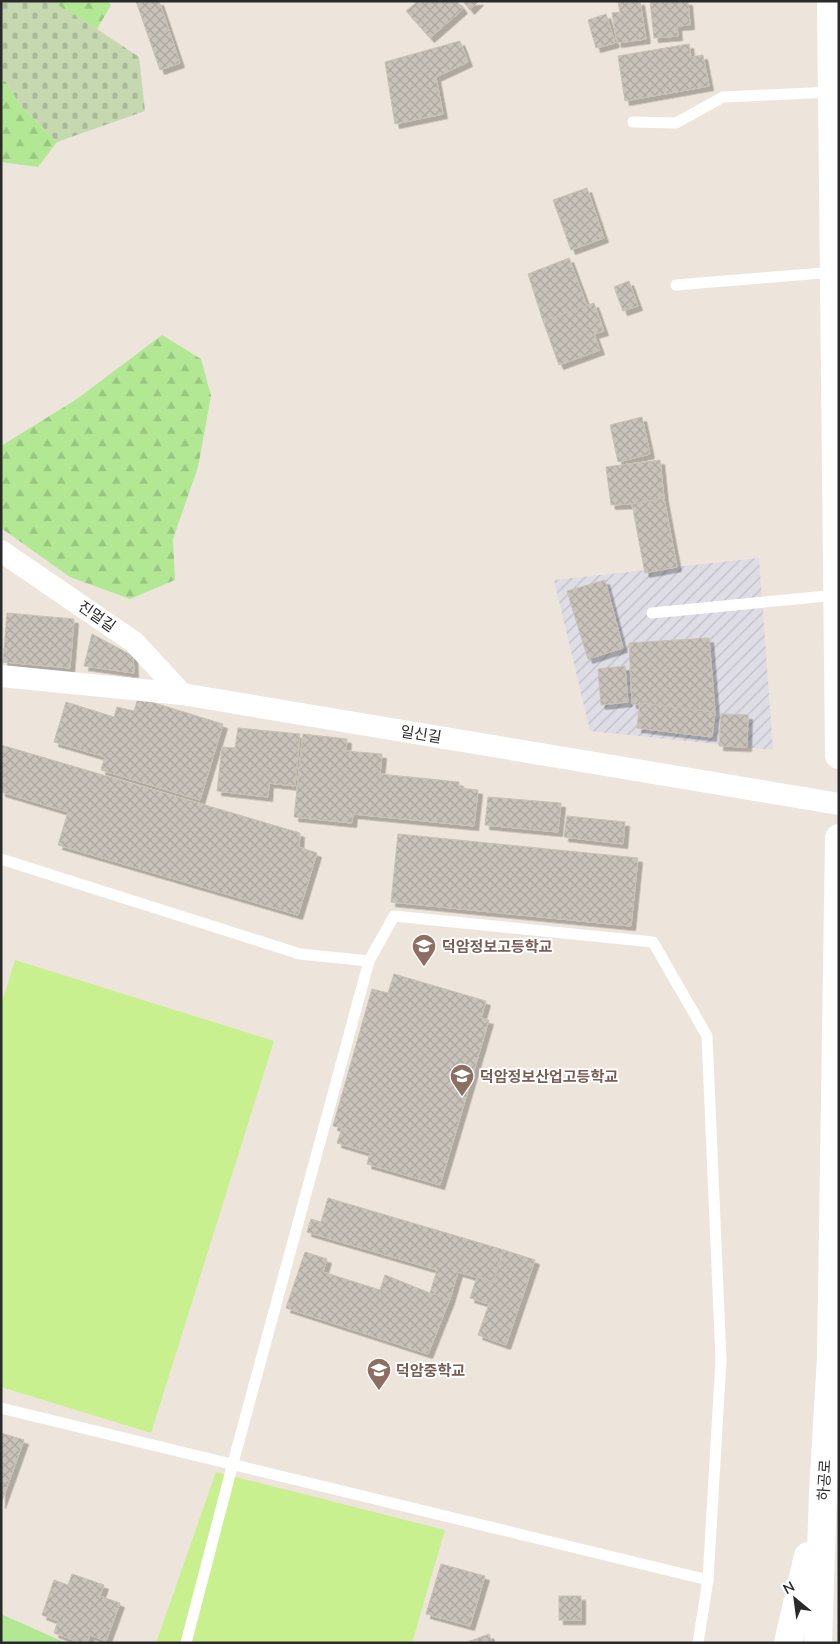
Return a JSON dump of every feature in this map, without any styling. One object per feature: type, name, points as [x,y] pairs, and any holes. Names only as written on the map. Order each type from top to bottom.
[{"type":"main road","points":[[831,1],[836,272],[839,755]]},
{"type":"main road","name":"하공로","points":[[818,1643],[830,1357],[839,838]]},
{"type":"main road","points":[[830,1357],[839,1413]]},
{"type":"main road","points":[[788,1643],[823,1491]]},
{"type":"street","name":"진멀길","points":[[1,551],[134,642],[182,694]]},
{"type":"street","name":"일신길","points":[[1,676],[182,694],[839,804]]},
{"type":"lane","points":[[632,122],[676,123],[723,97],[832,92]]},
{"type":"lane","points":[[676,284],[836,272]]},
{"type":"lane","points":[[652,613],[837,595]]},
{"type":"lane","points":[[1,860],[300,954],[369,961]]},
{"type":"lane","points":[[186,1643],[369,961],[394,916],[653,942],[707,1036],[721,1360],[708,1580],[698,1643]]},
{"type":"lane","points":[[1,1408],[708,1580]]},
{"type":"shaded area","points":[[759,558],[773,750],[590,731],[554,580]]},
{"type":"green space","points":[[1,1],[51,1],[139,57],[145,111],[57,142],[21,106],[6,82],[1,79]]},
{"type":"green space","points":[[51,1],[108,1],[111,5],[97,29]]},
{"type":"green space","points":[[1,79],[6,82],[21,106],[57,142],[38,167],[1,162]]},
{"type":"green space","points":[[162,335],[201,359],[211,396],[198,467],[173,539],[175,580],[130,599],[70,577],[1,528],[1,446],[77,399]]},
{"type":"green space","points":[[15,960],[274,1041],[151,1433],[1,1387],[1,1005]]},
{"type":"green space","points":[[216,1472],[445,1530],[412,1643],[156,1643]]},
{"type":"green space","points":[[1,1614],[66,1643],[1,1643]]},
{"type":"building","points":[[136,1],[159,1],[180,63],[160,70]]},
{"type":"building","points":[[418,1],[457,1],[463,9],[430,38],[406,11]]},
{"type":"building","points":[[463,1],[479,1],[470,10]]},
{"type":"building","points":[[640,1],[646,39],[617,43],[612,13],[620,12],[618,2]]},
{"type":"building","points":[[650,1],[688,1],[690,25],[677,26],[678,36],[654,38]]},
{"type":"building","points":[[606,14],[615,43],[596,48],[588,20]]},
{"type":"building","points":[[460,41],[468,62],[436,77],[443,114],[395,124],[385,62]]},
{"type":"building","points":[[689,44],[691,57],[703,55],[709,86],[625,101],[618,56]]},
{"type":"building","points":[[587,188],[604,238],[571,250],[553,200]]},
{"type":"building","points":[[569,258],[587,306],[543,321],[528,274]]},
{"type":"building","points":[[629,281],[638,306],[623,311],[614,287]]},
{"type":"building","points":[[594,303],[604,331],[594,334],[600,350],[559,365],[543,321]]},
{"type":"building","points":[[642,417],[650,454],[618,462],[610,425]]},
{"type":"building","points":[[660,460],[664,498],[632,504],[611,505],[606,467]]},
{"type":"building","points":[[664,498],[677,567],[645,573],[632,504]]},
{"type":"building","points":[[605,580],[623,648],[588,659],[567,591]]},
{"type":"building","points":[[7,613],[74,619],[70,668],[3,662]]},
{"type":"building","points":[[92,634],[133,656],[134,673],[84,666]]},
{"type":"building","points":[[709,638],[715,712],[632,704],[629,643]]},
{"type":"building","points":[[625,666],[628,702],[601,705],[598,669]]},
{"type":"building","points":[[138,698],[223,724],[200,800],[101,770],[105,757],[54,742],[66,702],[114,717],[117,707],[134,711]]},
{"type":"building","points":[[640,703],[715,712],[712,737],[637,728]]},
{"type":"building","points":[[721,714],[748,715],[747,747],[719,746]]},
{"type":"building","points":[[238,728],[300,734],[295,786],[269,783],[268,797],[217,791],[222,747],[235,748]]},
{"type":"building","points":[[303,734],[347,739],[346,751],[382,754],[380,774],[459,782],[459,788],[478,790],[474,826],[353,814],[352,823],[294,817]]},
{"type":"building","points":[[1,745],[300,833],[299,847],[317,853],[298,915],[58,845],[68,812],[1,792]]},
{"type":"building","points":[[488,797],[561,803],[558,832],[485,825]]},
{"type":"building","points":[[567,816],[625,822],[623,844],[564,837]]},
{"type":"building","points":[[398,834],[638,858],[631,926],[391,902]]},
{"type":"building","points":[[394,974],[486,1001],[481,1018],[489,1020],[440,1185],[367,1164],[370,1153],[337,1143],[342,1128],[333,1126],[372,989],[388,993]]},
{"type":"building","points":[[328,1198],[504,1250],[493,1282],[458,1272],[450,1299],[430,1293],[437,1270],[307,1232],[311,1219],[321,1222]]},
{"type":"building","points":[[504,1250],[535,1260],[506,1345],[478,1335],[489,1304],[470,1298],[477,1277],[493,1282]]},
{"type":"building","points":[[305,1252],[327,1259],[323,1272],[380,1290],[385,1275],[450,1299],[428,1354],[286,1308]]},
{"type":"building","points":[[1,1433],[24,1440],[1,1504]]},
{"type":"building","points":[[441,1564],[485,1576],[470,1626],[426,1614]]},
{"type":"building","points":[[72,1574],[104,1585],[100,1596],[120,1603],[106,1641],[90,1635],[87,1643],[82,1643],[54,1633],[58,1621],[42,1615],[54,1580],[68,1585]]},
{"type":"building","points":[[559,1596],[581,1596],[581,1620],[559,1620]]},
{"type":"building","points":[[489,1634],[492,1643],[465,1643]]},
{"type":"place","name":"덕암정보고등학교","points":[[424,967]]},
{"type":"place","name":"덕암정보산업고등학교","points":[[462,1097]]},
{"type":"place","name":"덕암중학교","points":[[379,1391]]}]
